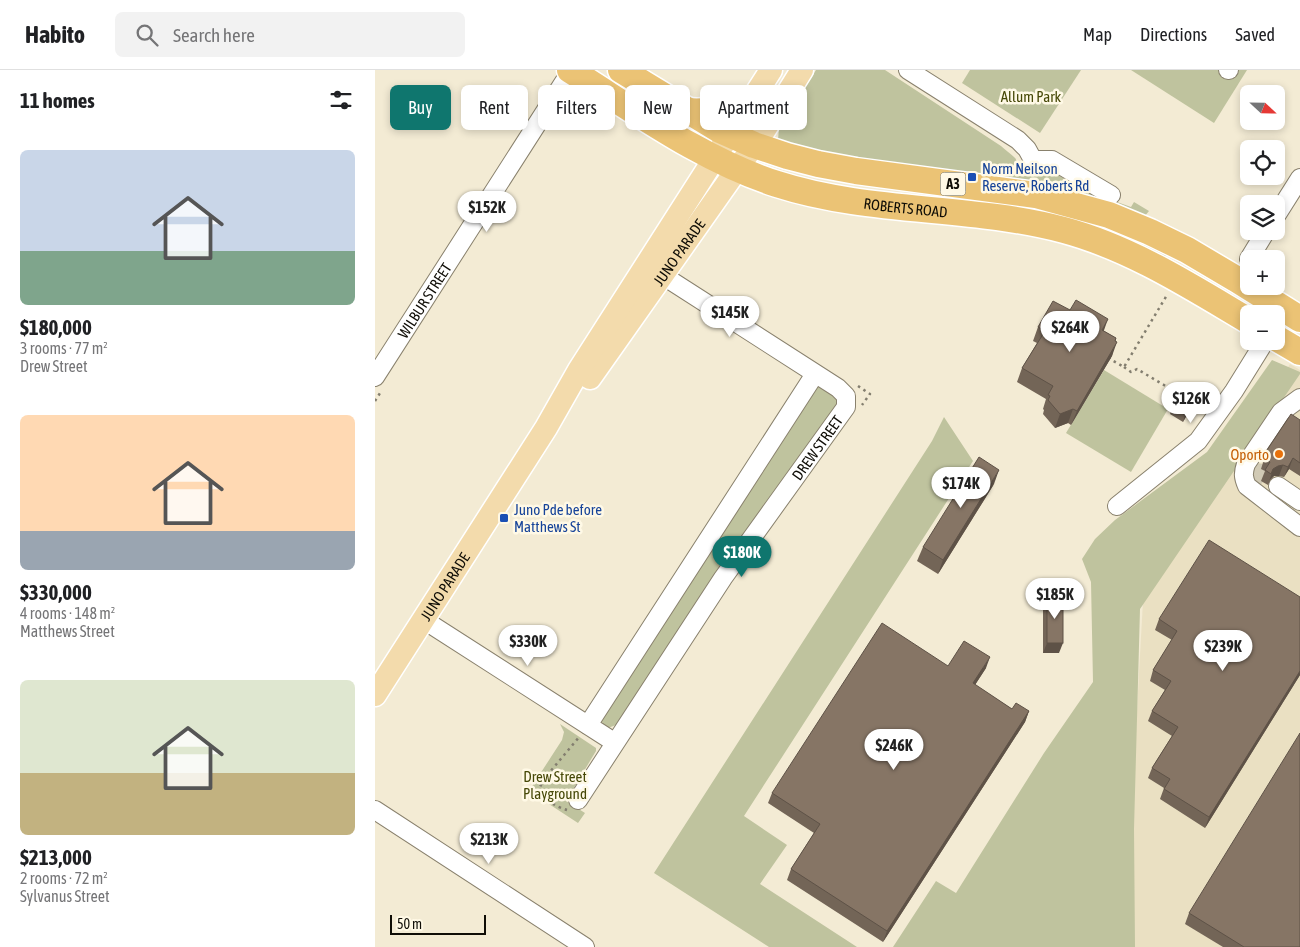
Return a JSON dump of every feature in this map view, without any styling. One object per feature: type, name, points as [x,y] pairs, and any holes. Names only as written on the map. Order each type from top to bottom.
[{"type":"highway","name":"ROBERTS ROAD","points":[[571,70],[680,140],[725,163],[777,184],[828,197],[1009,219],[1064,230],[1114,247],[1171,274],[1240,316]]},
{"type":"highway","name":"ROBERTS ROAD","points":[[621,70],[645,85]]},
{"type":"highway","name":"ROBERTS ROAD","points":[[690,114],[729,135],[795,158],[835,167],[1050,198],[1109,215],[1187,250],[1240,265]]},
{"type":"highway","name":"ROBERTS ROAD","points":[[1269,295],[1287,317]]},
{"type":"highway","points":[[1285,343],[1300,352]]},
{"type":"main road","name":"JUNO PARADE","points":[[762,85],[771,70]]},
{"type":"main road","name":"JUNO PARADE","points":[[375,695],[546,428],[579,370],[725,163],[754,145],[802,70]]},
{"type":"main road","name":"JUNO PARADE","points":[[546,428],[592,377],[663,275],[725,163],[729,135],[732,130]]},
{"type":"street","name":"WILBUR STREET","points":[[375,377],[571,70]]},
{"type":"street","points":[[907,70],[1018,140],[1027,149],[1033,160],[1052,160],[1111,195]]},
{"type":"street","points":[[1285,202],[1300,178]]},
{"type":"street","points":[[585,730],[815,374],[663,275]]},
{"type":"street","points":[[1117,506],[1198,441],[1259,350]]},
{"type":"street","name":"DREW STREET","points":[[574,806],[614,742],[723,578],[844,411],[847,401],[843,391],[815,374]]},
{"type":"street","points":[[1273,438],[1300,398]]},
{"type":"street","points":[[1300,398],[1281,412],[1246,464],[1243,472],[1247,486],[1300,527]]},
{"type":"street","points":[[1278,486],[1300,501]]},
{"type":"street","points":[[424,620],[585,730],[614,742]]},
{"type":"street","points":[[375,810],[585,947]]},
{"type":"path","points":[[1124,367],[1170,289]]},
{"type":"path","points":[[1108,358],[1131,372],[1137,369],[1181,395]]},
{"type":"path","points":[[574,806],[557,806],[541,794],[539,789],[544,779],[585,730]]},
{"type":"shaded area","points":[[1290,364],[1300,370],[1300,947],[1124,947],[1143,601],[1213,483]]},
{"type":"green space","points":[[816,70],[885,70],[1001,146],[1015,158],[1020,169],[1028,176],[1036,176],[1049,168],[1081,189],[1131,207],[1134,202],[1149,211],[1144,217],[846,159],[778,140],[779,130],[807,130],[806,85]]},
{"type":"green space","name":"Allum Park","points":[[970,70],[1081,70],[1040,133],[962,83]]},
{"type":"green space","points":[[1131,70],[1247,70],[1214,123]]},
{"type":"green space","points":[[982,197],[1041,206],[1138,239],[1166,255],[1164,259],[981,203]]},
{"type":"green space","points":[[1272,360],[1300,372],[1300,374],[1140,609],[1134,829],[1135,947],[893,947],[936,881],[956,893],[1044,753],[1093,682],[1091,582],[1082,559],[1095,539],[1115,520],[1207,452]]},
{"type":"green space","points":[[1104,370],[1168,409],[1131,472],[1066,433]]},
{"type":"green space","points":[[815,386],[819,386],[836,395],[839,402],[616,725],[608,728],[601,719]]},
{"type":"green space","points":[[944,417],[973,461],[744,816],[787,845],[760,884],[857,947],[769,947],[654,873],[932,441]]},
{"type":"green space","name":"Drew Street Playground","points":[[560,724],[596,748],[566,801],[585,813],[578,823],[529,791],[562,740],[564,732]]},
{"type":"building","points":[[1076,300],[1108,319],[1102,330],[1116,338],[1115,341],[1117,342],[1077,411],[1073,409],[1060,414],[1048,400],[1050,396],[1048,395],[1053,386],[1022,368],[1045,331],[1038,327],[1053,301],[1070,310]]},
{"type":"building","points":[[1179,387],[1195,397],[1185,415],[1172,407],[1177,399],[1174,397]]},
{"type":"building","name":"Oporto","points":[[1291,414],[1300,420],[1300,463],[1293,458],[1288,467],[1278,466],[1273,469],[1271,474],[1265,470],[1270,462],[1265,459],[1270,452],[1267,450]]},
{"type":"building","points":[[979,457],[999,470],[943,560],[923,547]]},
{"type":"building","points":[[1209,540],[1300,597],[1300,671],[1209,817],[1164,789],[1170,779],[1152,768],[1178,727],[1152,711],[1171,681],[1153,670],[1177,631],[1159,619]]},
{"type":"building","points":[[1047,596],[1063,596],[1063,643],[1047,643]]},
{"type":"building","points":[[882,623],[948,666],[964,641],[990,657],[973,683],[1012,709],[1016,703],[1029,711],[887,931],[791,869],[820,824],[772,793]]},
{"type":"building","points":[[1300,733],[1300,947],[1244,947],[1189,913]]},
{"type":"tunnel","points":[[1272,440],[1260,459],[1258,469],[1259,473],[1278,486]]},
{"type":"place","name":"Norm Neilson Reserve, Roberts Rd","points":[[972,177]]},
{"type":"place","name":"Oporto","points":[[1279,454]]},
{"type":"place","name":"Juno Pde before Matthews St","points":[[504,518]]}]
